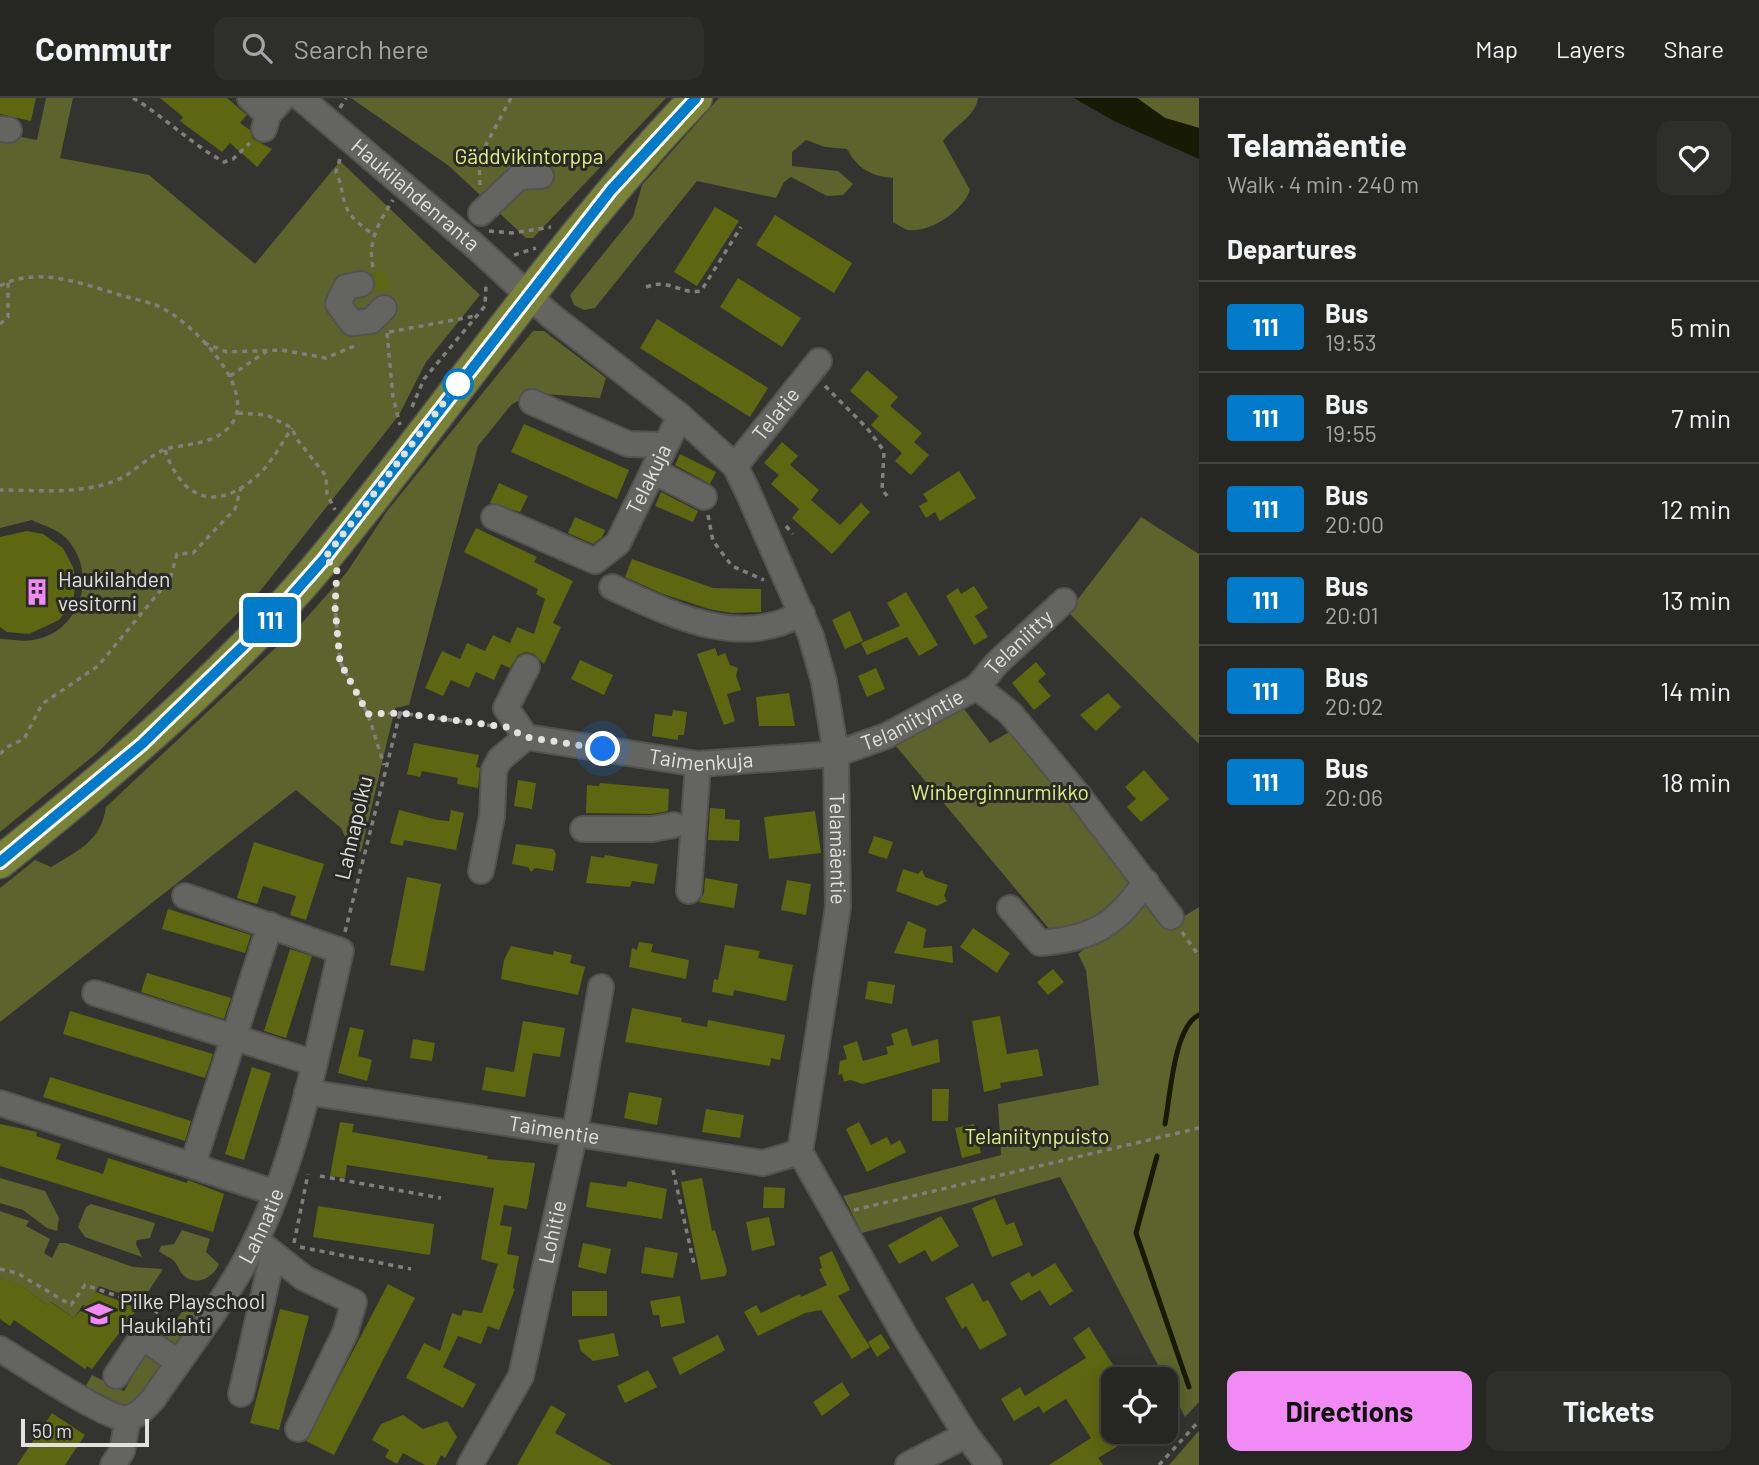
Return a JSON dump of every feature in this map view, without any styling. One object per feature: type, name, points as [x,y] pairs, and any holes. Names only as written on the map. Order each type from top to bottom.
[{"type":"main road","points":[[0,862],[142,744],[213,678],[324,559],[611,190],[696,98]]},
{"type":"street","points":[[250,98],[272,114]]},
{"type":"street","name":"Haukilahdenranta","points":[[301,98],[528,295]]},
{"type":"street","points":[[481,221],[519,177],[541,176]]},
{"type":"street","points":[[361,284],[346,287],[338,304],[352,324],[371,321],[384,308]]},
{"type":"street","name":"Telamäentie","points":[[528,295],[681,416],[735,466],[802,613],[824,682],[836,754],[838,907],[800,1152]]},
{"type":"street","name":"Telatie","points":[[735,466],[819,361]]},
{"type":"street","points":[[532,402],[628,444],[665,445]]},
{"type":"street","name":"Telakuja","points":[[494,517],[595,561],[618,543],[681,416]]},
{"type":"street","points":[[653,471],[704,497]]},
{"type":"street","points":[[612,587],[681,619],[725,629],[783,624],[802,613]]},
{"type":"street","name":"Telaniitty","points":[[977,687],[997,663],[1064,601]]},
{"type":"street","points":[[481,871],[492,816],[494,770],[499,759],[526,737],[506,708],[527,667]]},
{"type":"street","name":"Telaniityntie","points":[[836,754],[886,736],[977,687],[1010,713],[1171,917]]},
{"type":"street","name":"Taimenkuja","points":[[526,737],[698,764],[733,764],[836,754]]},
{"type":"street","points":[[689,891],[698,764]]},
{"type":"street","points":[[583,830],[652,829],[674,825]]},
{"type":"street","points":[[1010,908],[1040,943],[1088,936],[1109,923],[1146,882]]},
{"type":"street","points":[[185,896],[341,951]]},
{"type":"street","points":[[193,1164],[270,925]]},
{"type":"street","name":"Lahnatie","points":[[128,1418],[140,1412],[153,1399],[265,1247],[276,1193],[307,1092],[341,951]]},
{"type":"street","name":"Lohitie","points":[[470,1465],[521,1376],[575,1132],[601,986]]},
{"type":"street","points":[[95,993],[314,1063]]},
{"type":"street","name":"Taimentie","points":[[307,1092],[763,1163],[800,1152]]},
{"type":"street","points":[[0,1103],[276,1193]]},
{"type":"street","points":[[800,1152],[966,1435],[989,1465]]},
{"type":"street","points":[[241,1394],[265,1247],[304,1278],[354,1301],[345,1333],[298,1429]]},
{"type":"street","points":[[116,1376],[142,1337],[178,1362]]},
{"type":"street","points":[[0,1349],[105,1413],[128,1418],[122,1451],[113,1465]]},
{"type":"street","points":[[908,1465],[966,1435]]},
{"type":"path","points":[[133,98],[158,113],[197,146],[224,162],[241,152],[272,114]]},
{"type":"path","points":[[511,98],[479,158],[481,221],[512,233],[544,230],[562,223]]},
{"type":"path","points":[[342,153],[335,172],[343,186],[346,206],[354,219],[374,236]]},
{"type":"path","points":[[646,286],[659,282],[671,283],[693,293],[701,291],[741,227]]},
{"type":"path","points":[[0,286],[16,278],[64,278],[162,307],[188,324],[230,376],[240,397],[238,413],[229,427],[213,438],[165,450],[116,480],[56,490],[0,490]]},
{"type":"path","points":[[0,324],[8,317],[8,282]]},
{"type":"path","points":[[411,410],[424,379],[485,306],[486,286]]},
{"type":"path","points":[[230,376],[269,350]]},
{"type":"path","points":[[825,386],[867,428],[884,451],[882,490],[890,499]]},
{"type":"path","points":[[238,413],[267,415],[292,428],[296,439],[326,476],[327,494],[337,513],[345,502]]},
{"type":"path","points":[[402,430],[406,420]]},
{"type":"path","points":[[165,450],[172,472],[189,491],[202,496],[223,494],[241,488],[267,466],[292,428]]},
{"type":"path","points":[[0,754],[6,747],[24,739],[42,704],[98,666],[170,579],[177,554],[193,553],[235,509],[241,488]]},
{"type":"path","points":[[704,497],[709,506],[710,535],[720,551],[736,569],[757,575],[767,583]]},
{"type":"path","points":[[324,559],[337,567],[335,607],[340,662],[368,714],[385,767]]},
{"type":"path","points":[[368,714],[400,713],[506,727],[526,737]]},
{"type":"path","name":"Lahnapolku","points":[[341,951],[400,713]]},
{"type":"path","points":[[1171,917],[1199,956]]},
{"type":"path","points":[[835,1215],[1199,1128]]},
{"type":"path","points":[[672,1165],[694,1264]]},
{"type":"path","points":[[674,1176],[685,1173]]},
{"type":"path","points":[[308,1174],[293,1243],[303,1249],[411,1269]]},
{"type":"path","points":[[320,1176],[441,1198]]},
{"type":"path","points":[[0,1269],[17,1273],[71,1305],[85,1285],[158,1313]]},
{"type":"path","points":[[1159,1465],[1199,1421]]},
{"type":"green space","points":[[46,98],[73,98],[60,158],[149,175],[255,264],[340,161],[480,295],[426,362],[399,415],[261,590],[98,752],[0,832],[0,639],[29,641],[50,635],[63,626],[73,613],[83,584],[82,568],[76,552],[59,533],[32,520],[0,528],[0,133],[37,140]]},
{"type":"green space","name":"Gäddvikintorppa","points":[[351,98],[666,98],[533,238],[526,238],[449,166]]},
{"type":"green space","points":[[719,98],[978,98],[969,116],[943,141],[970,190],[960,206],[945,219],[926,228],[908,230],[893,222],[893,178],[866,170],[847,149],[825,147],[806,140],[792,152],[792,166],[838,171],[853,184],[843,195],[827,196],[791,177],[784,182],[776,198],[697,181],[595,308],[584,310],[574,305],[570,295],[633,217],[642,185]]},
{"type":"green space","points":[[1137,98],[1199,98],[1199,128],[1165,118]]},
{"type":"green space","points":[[533,331],[544,331],[606,378],[600,398],[531,393],[511,405],[478,446],[409,705],[395,708],[361,852],[351,849],[341,828],[296,790],[0,1022],[0,888],[35,860],[51,867],[87,843],[99,828],[106,807],[301,624],[347,572],[387,511]]},
{"type":"green space","points":[[1141,517],[1199,554],[1199,744],[1068,612]]},
{"type":"green space","name":"Winberginnurmikko","points":[[961,705],[990,743],[1013,730],[1129,882],[1107,916],[1055,936],[895,745]]},
{"type":"green space","name":"Telaniitynpuisto","points":[[1145,905],[1170,925],[1199,907],[1199,1402],[1185,1417],[1178,1404],[1178,1367],[1159,1367],[1060,1177],[862,1233],[843,1196],[1001,1155],[998,1104],[1099,1085],[1086,970],[1078,954]]},
{"type":"green space","points":[[0,1178],[45,1191],[59,1218],[57,1231],[47,1228],[23,1210],[0,1203]]},
{"type":"green space","points":[[91,1204],[155,1223],[150,1238],[137,1240],[142,1257],[85,1237],[78,1227],[86,1207]]},
{"type":"green space","points":[[0,1211],[29,1221],[26,1226],[50,1239],[44,1253],[52,1258],[59,1243],[66,1243],[133,1267],[163,1269],[142,1301],[99,1286],[87,1307],[83,1305],[74,1318],[51,1302],[48,1305],[22,1287],[0,1278]]},
{"type":"green space","points":[[182,1230],[210,1239],[206,1252],[219,1264],[213,1273],[204,1279],[188,1279],[174,1261],[159,1251],[161,1246],[174,1244]]},
{"type":"green space","points":[[187,1304],[199,1314],[176,1349],[163,1340]]},
{"type":"green space","points":[[146,1353],[166,1364],[147,1391],[132,1404],[113,1403],[84,1389],[92,1375],[124,1391]]},
{"type":"green space","points":[[1199,1431],[1199,1465],[1169,1465],[1197,1433]]},
{"type":"shaded area","points":[[1074,98],[1137,98],[1165,118],[1199,128],[1199,159],[1114,121]]},
{"type":"building","points":[[0,98],[36,98],[31,121],[0,114]]},
{"type":"building","points":[[160,98],[227,98],[247,115],[240,123],[250,130],[253,139],[272,149],[257,167],[230,143],[222,152],[180,121],[183,117]]},
{"type":"building","points":[[715,207],[739,221],[697,286],[674,272]]},
{"type":"building","points":[[775,215],[852,263],[834,293],[756,245]]},
{"type":"building","points":[[386,271],[389,288],[374,291],[376,282],[371,273]]},
{"type":"building","points":[[738,278],[801,318],[782,347],[720,307]]},
{"type":"building","points":[[657,319],[768,388],[750,417],[640,348]]},
{"type":"building","points":[[867,370],[898,397],[890,406],[922,433],[914,442],[929,455],[911,475],[895,461],[902,453],[871,425],[879,416],[850,391]]},
{"type":"building","points":[[524,424],[629,470],[617,499],[511,452]]},
{"type":"building","points":[[782,442],[798,456],[790,465],[819,490],[811,500],[840,525],[861,503],[870,512],[832,554],[792,518],[799,509],[771,484],[779,475],[764,463]]},
{"type":"building","points":[[680,454],[716,472],[710,484],[675,465]]},
{"type":"building","points":[[959,471],[976,498],[940,521],[935,512],[926,518],[919,506],[928,501],[923,494]]},
{"type":"building","points":[[499,483],[528,496],[520,512],[490,503]]},
{"type":"building","points":[[661,492],[698,511],[693,522],[655,506]]},
{"type":"building","points":[[575,517],[605,530],[602,537],[593,544],[568,533]]},
{"type":"building","points":[[476,528],[537,557],[534,562],[573,581],[553,623],[561,627],[544,664],[534,654],[526,652],[518,655],[510,668],[501,664],[494,680],[476,672],[469,688],[451,680],[443,696],[425,688],[442,651],[460,659],[467,643],[485,651],[493,635],[510,643],[517,627],[534,634],[545,599],[536,594],[538,589],[464,552]]},
{"type":"building","name":"Haukilahden vesitorni","points":[[27,531],[43,534],[63,548],[73,567],[76,582],[73,602],[59,620],[29,634],[7,632],[0,627],[0,537]]},
{"type":"building","points":[[632,559],[713,588],[761,589],[761,612],[731,613],[709,609],[663,594],[625,577]]},
{"type":"building","points":[[974,586],[988,608],[975,616],[988,637],[974,645],[946,596],[958,588],[961,594]]},
{"type":"building","points":[[906,592],[938,645],[919,656],[907,637],[867,655],[861,643],[900,626],[887,603]]},
{"type":"building","points":[[850,611],[863,641],[845,649],[832,620]]},
{"type":"building","points":[[715,648],[718,656],[725,653],[730,665],[738,668],[736,676],[741,690],[727,694],[735,721],[724,725],[697,654]]},
{"type":"building","points":[[580,660],[613,675],[604,695],[571,679]]},
{"type":"building","points":[[1036,662],[1046,674],[1038,681],[1051,696],[1034,710],[1012,683]]},
{"type":"building","points":[[876,668],[885,689],[867,697],[858,676]]},
{"type":"building","points":[[789,693],[795,726],[759,726],[756,697]]},
{"type":"building","points":[[1108,693],[1121,707],[1096,731],[1080,715]]},
{"type":"building","points":[[673,710],[687,712],[684,735],[678,735],[678,740],[652,736],[655,714],[672,716]]},
{"type":"building","points":[[414,743],[479,755],[476,767],[480,768],[478,788],[457,784],[458,778],[422,771],[420,777],[407,774]]},
{"type":"building","points":[[1144,770],[1169,799],[1141,822],[1127,807],[1136,799],[1125,787]]},
{"type":"building","points":[[518,780],[536,783],[532,809],[514,806]]},
{"type":"building","points":[[600,783],[669,789],[668,811],[651,814],[586,813],[587,785],[599,786]]},
{"type":"building","points":[[710,808],[725,809],[725,819],[740,820],[739,841],[708,840]]},
{"type":"building","points":[[399,810],[449,821],[451,810],[464,813],[456,850],[404,840],[403,846],[390,843]]},
{"type":"building","points":[[815,811],[821,853],[769,859],[764,817]]},
{"type":"building","points":[[874,836],[893,842],[887,859],[868,853]]},
{"type":"building","points":[[254,842],[324,864],[306,920],[290,915],[296,896],[263,886],[257,904],[237,898]]},
{"type":"building","points":[[516,844],[553,849],[556,854],[553,871],[535,868],[531,872],[528,867],[512,864]]},
{"type":"building","points":[[605,855],[658,864],[654,884],[632,881],[630,887],[586,883],[591,856],[604,858]]},
{"type":"building","points":[[903,869],[918,874],[922,870],[925,877],[948,885],[944,896],[947,901],[937,906],[896,891]]},
{"type":"building","points":[[407,877],[441,884],[424,971],[390,965]]},
{"type":"building","points":[[705,878],[738,884],[734,908],[699,902],[704,893]]},
{"type":"building","points":[[787,880],[811,884],[806,915],[781,910]]},
{"type":"building","points":[[168,909],[251,935],[245,953],[162,929]]},
{"type":"building","points":[[908,921],[926,929],[923,948],[952,946],[953,963],[894,953]]},
{"type":"building","points":[[973,928],[1010,953],[997,973],[960,947]]},
{"type":"building","points":[[639,942],[653,944],[651,952],[689,960],[686,979],[629,967],[632,948],[637,950]]},
{"type":"building","points":[[725,945],[760,951],[758,958],[793,965],[786,1001],[734,990],[733,996],[712,992],[714,979],[718,980]]},
{"type":"building","points":[[511,946],[553,955],[554,951],[572,955],[570,963],[585,967],[578,995],[501,979],[504,960]]},
{"type":"building","points":[[290,949],[312,956],[286,1038],[264,1031]]},
{"type":"building","points":[[1053,969],[1064,982],[1048,995],[1037,982]]},
{"type":"building","points":[[147,973],[231,998],[224,1019],[141,992]]},
{"type":"building","points":[[868,981],[895,985],[892,1004],[865,999]]},
{"type":"building","points":[[632,1008],[682,1018],[681,1022],[707,1027],[708,1020],[785,1035],[780,1060],[771,1058],[770,1066],[625,1042]]},
{"type":"building","points":[[70,1011],[213,1054],[205,1078],[63,1034]]},
{"type":"building","points":[[1000,1016],[1007,1054],[1038,1049],[1043,1076],[1000,1083],[1001,1088],[984,1092],[972,1021]]},
{"type":"building","points":[[523,1021],[565,1028],[560,1057],[533,1053],[525,1097],[482,1090],[486,1067],[514,1072]]},
{"type":"building","points":[[350,1027],[364,1030],[358,1056],[372,1060],[367,1081],[338,1073]]},
{"type":"building","points":[[907,1028],[912,1046],[938,1039],[940,1062],[863,1084],[850,1080],[844,1082],[842,1074],[838,1075],[840,1061],[847,1059],[843,1046],[857,1041],[863,1061],[888,1054],[886,1047],[894,1045],[891,1034]]},
{"type":"building","points":[[413,1039],[435,1043],[432,1061],[410,1058]]},
{"type":"building","points":[[252,1067],[271,1073],[244,1160],[225,1154]]},
{"type":"building","points":[[50,1077],[191,1121],[185,1141],[43,1097]]},
{"type":"building","points":[[932,1089],[949,1089],[948,1121],[932,1121]]},
{"type":"building","points":[[629,1092],[662,1098],[657,1125],[624,1118]]},
{"type":"building","points":[[706,1109],[744,1115],[740,1138],[702,1132]]},
{"type":"building","points":[[340,1122],[354,1124],[352,1132],[488,1156],[487,1159],[535,1163],[527,1209],[504,1205],[500,1225],[512,1227],[507,1254],[519,1256],[513,1288],[515,1289],[499,1330],[488,1326],[481,1344],[458,1336],[443,1367],[476,1384],[463,1408],[406,1378],[424,1343],[440,1351],[452,1313],[461,1316],[463,1310],[482,1313],[498,1264],[481,1259],[494,1188],[347,1165],[345,1178],[330,1176]]},
{"type":"building","points":[[859,1122],[871,1145],[887,1137],[891,1145],[900,1140],[906,1152],[867,1172],[846,1129]]},
{"type":"building","points":[[0,1124],[37,1132],[36,1136],[61,1144],[56,1159],[103,1174],[108,1158],[187,1183],[188,1180],[224,1194],[213,1232],[0,1166]]},
{"type":"building","points":[[974,1124],[981,1153],[962,1158],[955,1128]]},
{"type":"building","points":[[702,1178],[712,1231],[715,1230],[727,1271],[725,1276],[701,1280],[681,1182]]},
{"type":"building","points":[[628,1181],[667,1189],[662,1219],[586,1207],[590,1182],[626,1187]]},
{"type":"building","points":[[764,1187],[785,1188],[784,1208],[763,1208]]},
{"type":"building","points":[[995,1198],[1006,1225],[1014,1222],[1023,1245],[992,1257],[972,1208]]},
{"type":"building","points":[[318,1206],[434,1224],[430,1255],[313,1237]]},
{"type":"building","points":[[941,1216],[959,1246],[932,1262],[925,1250],[899,1264],[888,1245]]},
{"type":"building","points":[[769,1217],[775,1245],[752,1251],[746,1222]]},
{"type":"building","points":[[583,1243],[611,1249],[606,1274],[578,1267]]},
{"type":"building","points":[[645,1247],[678,1253],[673,1278],[641,1273]]},
{"type":"building","points":[[832,1251],[850,1290],[838,1296],[870,1347],[852,1359],[821,1310],[805,1313],[758,1336],[744,1312],[756,1305],[761,1313],[800,1294],[801,1297],[827,1285],[819,1269],[822,1268],[819,1257]]},
{"type":"building","points":[[1055,1263],[1073,1291],[1050,1306],[1040,1290],[1021,1301],[1010,1283],[1029,1272],[1032,1277]]},
{"type":"building","points":[[0,1278],[21,1286],[48,1305],[50,1302],[74,1318],[96,1292],[138,1308],[92,1369],[87,1366],[85,1369],[14,1320],[10,1326],[0,1319]]},
{"type":"building","points":[[973,1283],[983,1302],[988,1300],[1007,1335],[980,1350],[966,1326],[962,1329],[945,1298]]},
{"type":"building","points":[[388,1284],[415,1298],[334,1455],[306,1441]]},
{"type":"building","points":[[572,1291],[607,1291],[607,1316],[572,1316]]},
{"type":"building","points":[[680,1296],[685,1323],[661,1327],[659,1315],[653,1315],[650,1301]]},
{"type":"building","points":[[280,1309],[309,1316],[279,1430],[250,1423]]},
{"type":"building","points":[[1089,1327],[1114,1367],[1101,1367],[1101,1444],[1121,1444],[1098,1458],[1103,1465],[1049,1465],[1091,1438],[1066,1399],[1043,1413],[1039,1406],[1014,1421],[1001,1399],[1020,1387],[1025,1396],[1086,1358],[1073,1338]]},
{"type":"building","points":[[614,1333],[619,1356],[593,1361],[581,1351],[578,1340]]},
{"type":"building","points":[[881,1334],[890,1348],[877,1357],[868,1342]]},
{"type":"building","points":[[718,1335],[725,1350],[680,1375],[672,1358]]},
{"type":"building","points":[[648,1370],[657,1387],[625,1403],[617,1386]]},
{"type":"building","points":[[842,1382],[850,1395],[822,1416],[813,1402]]},
{"type":"building","points":[[551,1405],[566,1414],[555,1433],[612,1465],[517,1465]]},
{"type":"building","points":[[52,1413],[85,1435],[65,1465],[17,1465]]},
{"type":"building","points":[[403,1415],[423,1429],[447,1421],[457,1437],[445,1458],[441,1455],[436,1465],[425,1465],[403,1453],[397,1464],[385,1457],[389,1450],[372,1440],[381,1424]]},
{"type":"waterway","points":[[1165,1124],[1179,1047],[1184,1033],[1199,1015]]},
{"type":"waterway","points":[[1157,1156],[1136,1233],[1189,1387]]},
{"type":"bus line","name":"111","points":[[0,862],[142,744],[271,619],[324,559],[611,190],[696,98]]},
{"type":"place","name":"Haukilahden vesitorni","points":[[37,592]]},
{"type":"place","name":"Pilke Playschool Haukilahti","points":[[99,1314]]},
{"type":"route","points":[[458,384],[324,559],[337,567],[335,607],[340,662],[368,714],[400,713],[506,727],[526,737],[603,749]]}]
